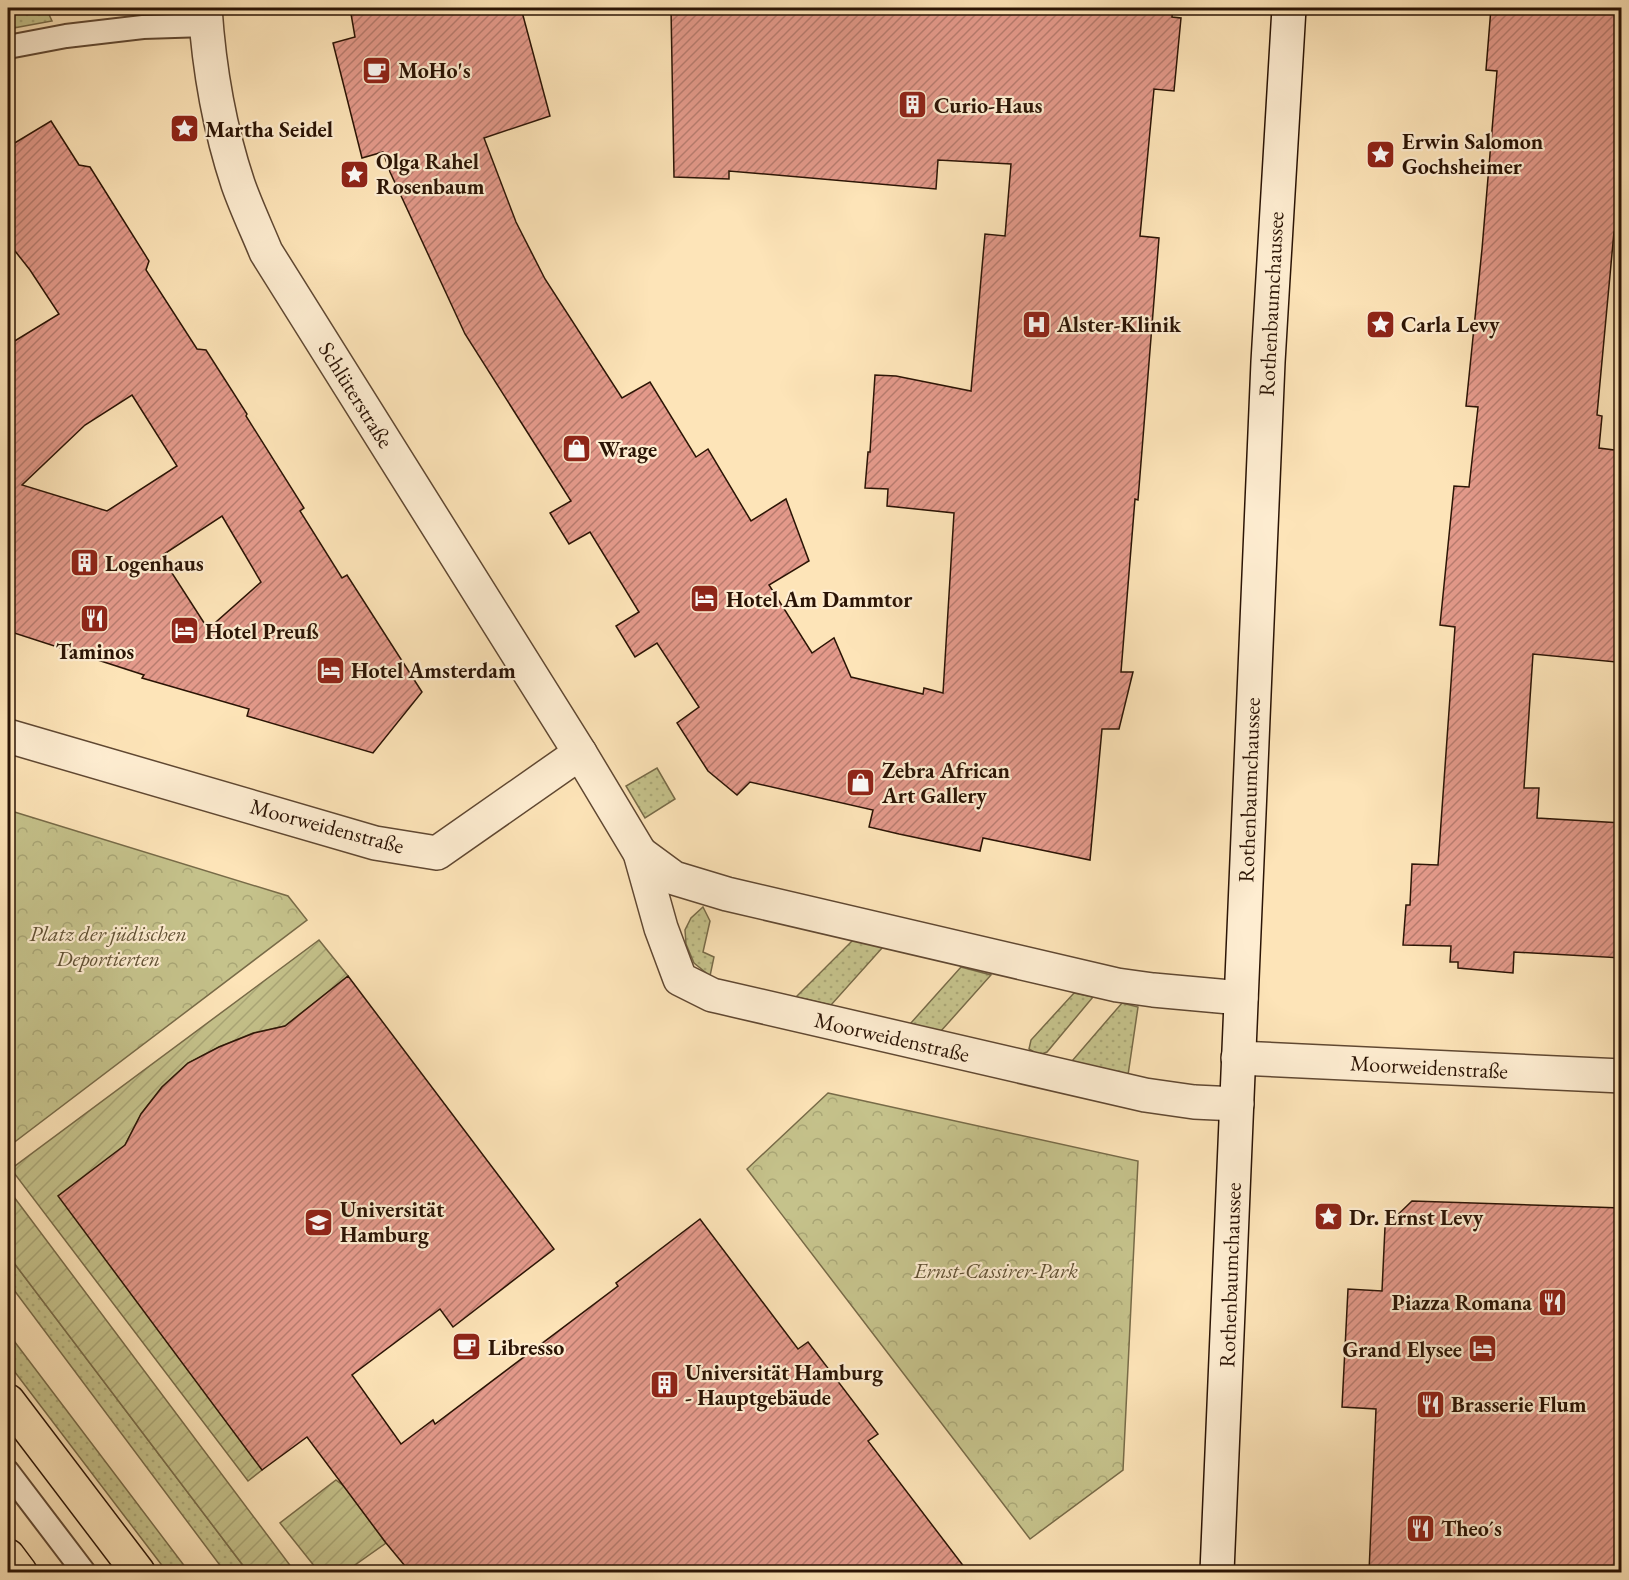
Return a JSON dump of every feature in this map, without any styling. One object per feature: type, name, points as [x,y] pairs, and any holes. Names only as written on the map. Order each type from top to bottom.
[{"type":"main road","points":[[8,1401],[138,1572]]},
{"type":"main road","points":[[8,1556],[20,1572]]},
{"type":"street","name":"Rothenbaumchaussee","points":[[1217,1572],[1268,362],[1289,8]]},
{"type":"street","name":"Schlüterstraße","points":[[206,16],[211,70],[220,119],[238,185],[266,252],[580,753]]},
{"type":"street","name":"Moorweidenstraße","points":[[8,736],[375,843],[437,852],[580,753],[640,853],[661,928],[680,979],[712,995],[1136,1093],[1194,1102],[1237,1104]]},
{"type":"street","name":"Moorweidenstraße","points":[[640,853],[674,878],[727,894],[1117,985],[1240,998]]},
{"type":"street","name":"Moorweidenstraße","points":[[1238,1058],[1622,1076]]},
{"type":"lane","points":[[8,47],[66,36],[143,27],[206,16]]},
{"type":"lane","points":[[8,1472],[84,1572]]},
{"type":"green space","points":[[8,8],[46,8],[52,21],[8,29]]},
{"type":"green space","points":[[657,768],[675,799],[645,818],[626,786]]},
{"type":"green space","name":"Platz der jüdischen Deportierten","points":[[8,810],[288,896],[307,920],[8,1147]]},
{"type":"green space","points":[[703,907],[710,921],[703,952],[714,957],[710,976],[694,963],[686,944],[685,930],[691,918]]},
{"type":"green space","points":[[319,940],[348,976],[285,1026],[253,1033],[188,1063],[162,1087],[141,1114],[125,1145],[262,1470],[248,1481],[11,1169]]},
{"type":"green space","points":[[853,940],[883,947],[831,1005],[796,997]]},
{"type":"green space","points":[[961,967],[991,975],[941,1031],[910,1024]]},
{"type":"green space","points":[[1074,993],[1093,997],[1047,1052],[1039,1055],[1029,1049],[1031,1040]]},
{"type":"green space","points":[[1122,1003],[1138,1007],[1128,1075],[1072,1061]]},
{"type":"green space","name":"Ernst-Cassirer-Park","points":[[828,1093],[1138,1161],[1123,1470],[1030,1539],[747,1169]]},
{"type":"green space","points":[[8,1189],[295,1572],[248,1572],[8,1255]]},
{"type":"green space","points":[[8,1255],[248,1572],[225,1572],[8,1282]]},
{"type":"green space","points":[[8,1333],[189,1572],[167,1572],[8,1363]]},
{"type":"green space","points":[[336,1480],[345,1487],[386,1543],[345,1572],[319,1572],[280,1523]]},
{"type":"building","points":[[350,8],[521,8],[550,116],[484,138],[516,222],[545,279],[622,398],[650,382],[696,457],[708,449],[751,521],[786,499],[809,561],[769,585],[812,653],[834,638],[851,677],[923,694],[924,688],[943,693],[954,513],[887,506],[888,489],[865,488],[868,452],[870,452],[875,375],[896,376],[971,391],[985,234],[1005,236],[1011,164],[938,160],[936,189],[729,171],[729,179],[674,177],[671,8],[1173,8],[1172,17],[1181,18],[1174,91],[1154,89],[1140,236],[1159,238],[1138,500],[1135,499],[1121,672],[1133,672],[1119,729],[1102,729],[1090,860],[983,838],[980,851],[899,834],[869,827],[873,810],[750,782],[737,795],[708,771],[677,723],[699,707],[657,643],[635,657],[616,626],[639,612],[590,532],[569,544],[550,513],[571,501],[465,334],[390,172],[383,152],[362,158],[333,43],[355,37]]},
{"type":"building","points":[[1491,8],[1622,8],[1622,233],[1614,232],[1597,415],[1602,416],[1599,448],[1622,451],[1622,612],[1616,662],[1533,654],[1524,788],[1539,788],[1537,818],[1622,823],[1622,958],[1514,952],[1513,973],[1458,968],[1458,962],[1450,962],[1451,946],[1403,945],[1406,905],[1410,905],[1412,864],[1438,865],[1455,627],[1440,625],[1454,486],[1469,487],[1478,407],[1466,406],[1497,71],[1486,70]]},
{"type":"building","points":[[51,121],[79,165],[90,167],[149,261],[146,270],[197,349],[206,350],[304,508],[300,511],[342,578],[347,575],[422,692],[373,753],[247,716],[249,709],[142,678],[144,675],[8,631],[8,345],[59,314],[30,270],[15,251],[8,249],[8,147]],"holes":[[[132,395],[177,466],[107,511],[22,485],[85,425]],[[222,516],[261,582],[208,629],[161,556]]]},
{"type":"building","name":"Universität Hamburg","points":[[348,976],[554,1249],[453,1327],[440,1309],[352,1375],[401,1444],[433,1420],[435,1424],[618,1286],[616,1283],[700,1219],[798,1349],[808,1342],[878,1434],[868,1441],[968,1572],[410,1572],[307,1437],[262,1470],[58,1196],[125,1145],[141,1114],[162,1087],[188,1063],[254,1033],[285,1026]]},
{"type":"building","name":"Grand Elysee","points":[[1412,1201],[1622,1208],[1622,1572],[1369,1572],[1376,1409],[1342,1407],[1348,1289],[1382,1291],[1385,1227]]},
{"type":"place","name":"MoHo's","points":[[377,70]]},
{"type":"place","name":"Curio-Haus","points":[[913,105]]},
{"type":"place","name":"Martha Seidel","points":[[184,129]]},
{"type":"place","name":"Erwin Salomon Gochsheimer","points":[[1381,154]]},
{"type":"place","name":"Olga Rahel Rosenbaum","points":[[355,174]]},
{"type":"place","name":"Alster-Klinik","points":[[1036,324]]},
{"type":"place","name":"Carla Levy","points":[[1380,324]]},
{"type":"place","name":"Wrage","points":[[577,449]]},
{"type":"place","name":"Logenhaus","points":[[84,563]]},
{"type":"place","name":"Hotel Am Dammtor","points":[[705,599]]},
{"type":"place","name":"Taminos","points":[[95,619]]},
{"type":"place","name":"Hotel Preuß","points":[[184,631]]},
{"type":"place","name":"Hotel Amsterdam","points":[[330,670]]},
{"type":"place","name":"Zebra African Art Gallery","points":[[861,783]]},
{"type":"place","name":"Dr. Ernst Levy","points":[[1328,1217]]},
{"type":"place","name":"Universität Hamburg","points":[[319,1222]]},
{"type":"place","name":"Piazza Romana","points":[[1553,1302]]},
{"type":"place","name":"Libresso","points":[[467,1347]]},
{"type":"place","name":"Grand Elysee","points":[[1483,1349]]},
{"type":"place","name":"Universität Hamburg - Hauptgebäude","points":[[664,1385]]},
{"type":"place","name":"Brasserie Flum","points":[[1430,1404]]},
{"type":"place","name":"Theo´s","points":[[1420,1528]]}]
